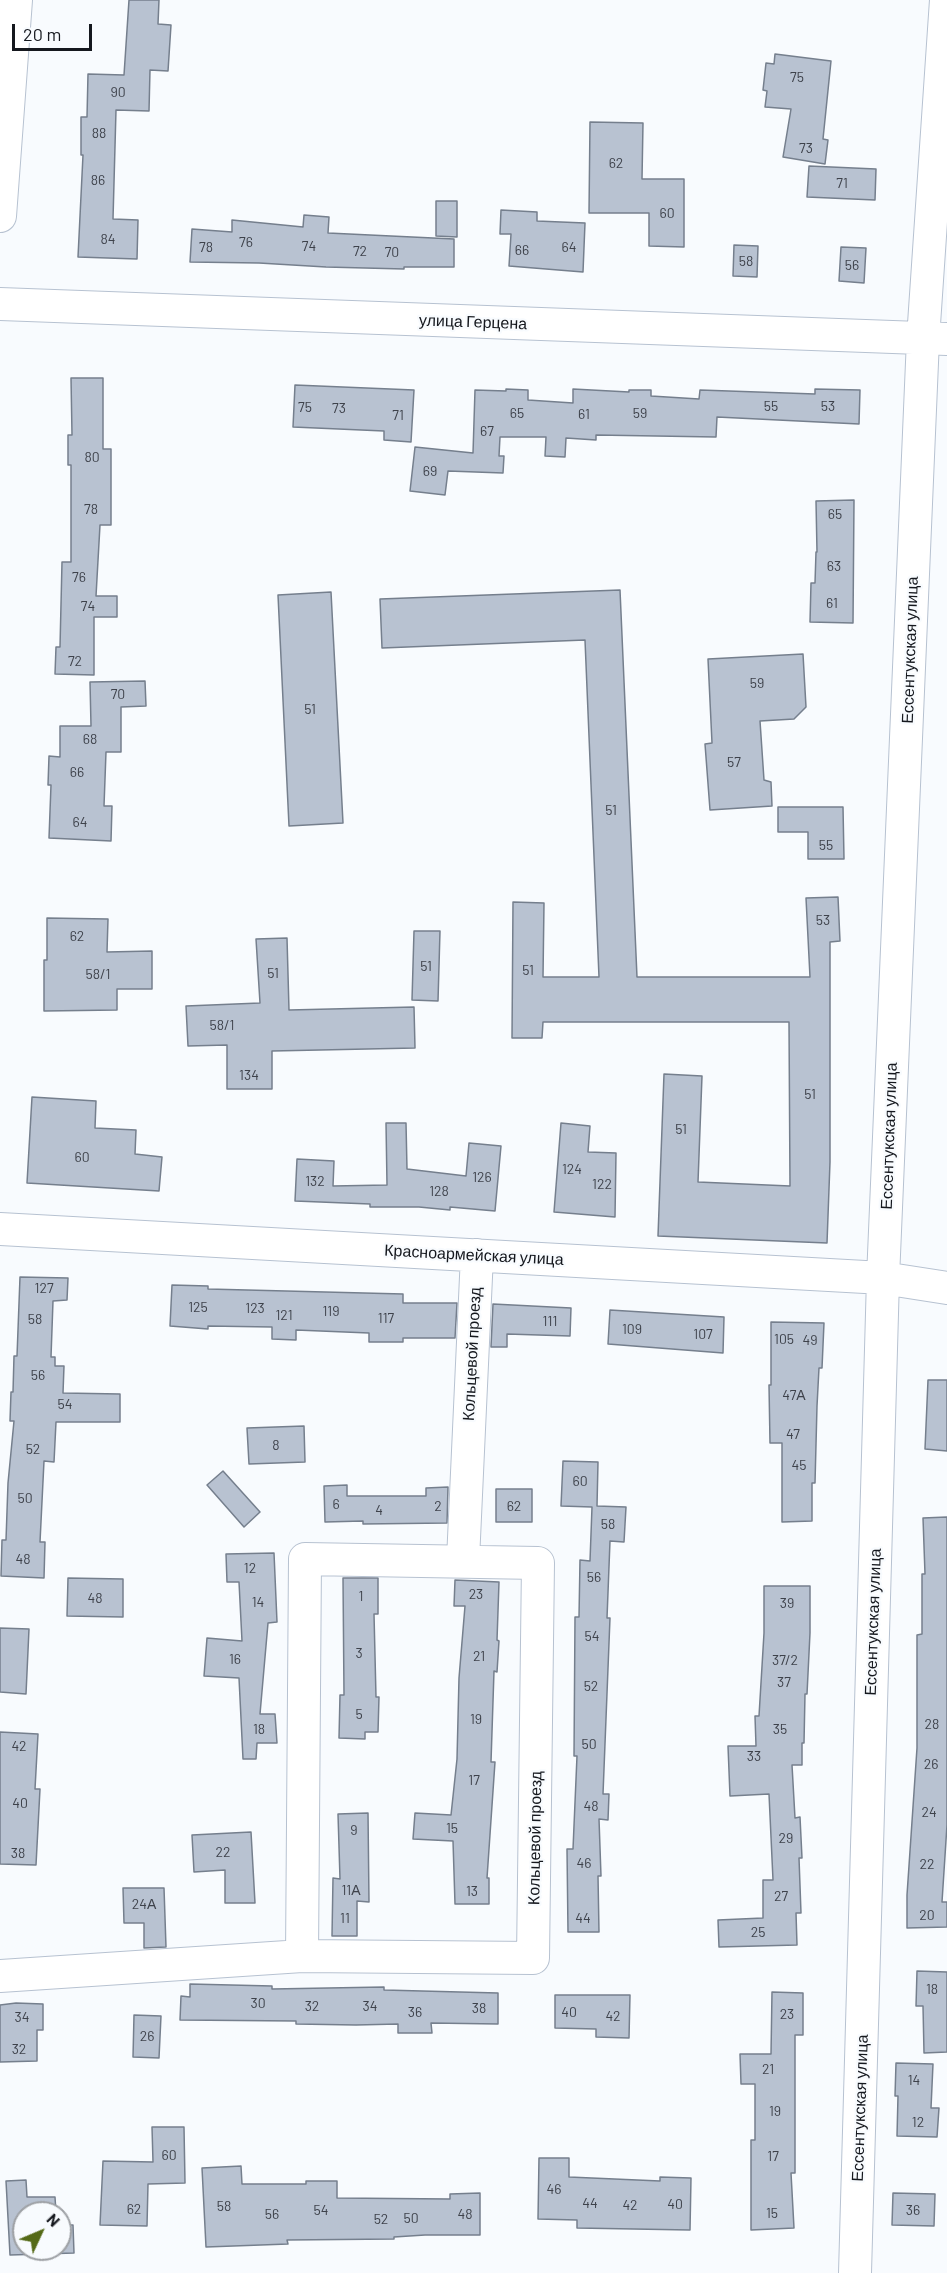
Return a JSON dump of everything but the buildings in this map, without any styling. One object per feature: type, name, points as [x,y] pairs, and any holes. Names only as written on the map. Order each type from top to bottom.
[{"type":"street","points":[[0,216],[16,0]]},
{"type":"street","name":"Ессентукская улица","points":[[855,2273],[883,1278],[935,339],[946,0]]},
{"type":"street","name":"улица Герцена","points":[[0,304],[935,339]]},
{"type":"street","name":"Красноармейская улица","points":[[0,1229],[883,1278],[947,1288]]},
{"type":"street","name":"Кольцевой проезд","points":[[463,1560],[477,1255]]},
{"type":"street","name":"Кольцевой проезд","points":[[0,1976],[302,1956],[533,1958],[538,1563],[305,1559],[302,1956]]}]
